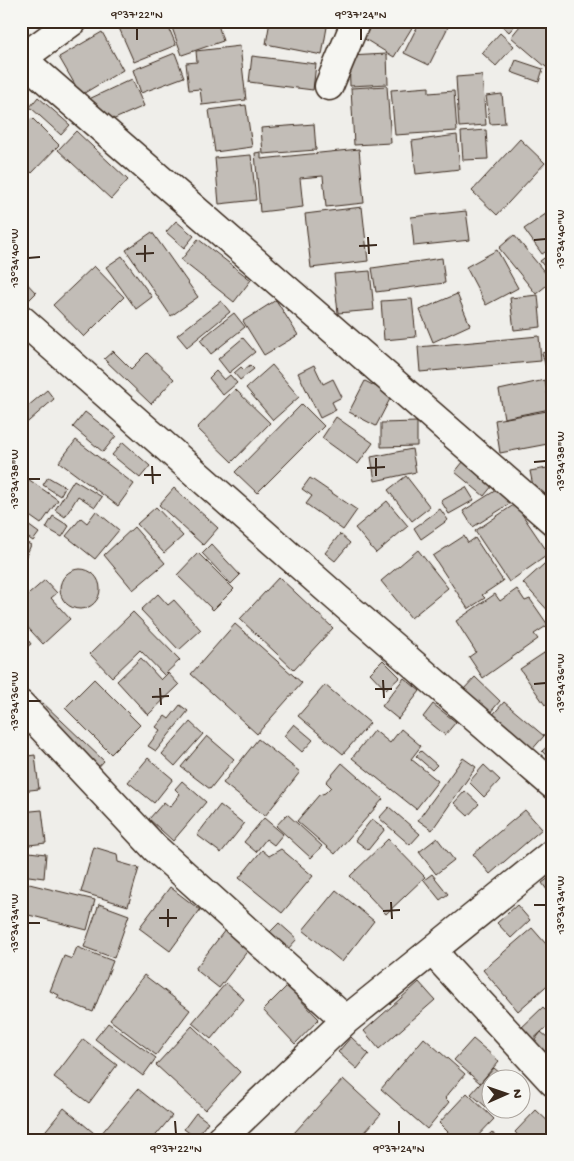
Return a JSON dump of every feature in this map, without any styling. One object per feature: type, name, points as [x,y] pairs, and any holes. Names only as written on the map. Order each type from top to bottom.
[{"type":"street","points":[[73,21],[21,58],[553,521]]},
{"type":"street","points":[[329,86],[356,21]]},
{"type":"street","points":[[21,319],[336,598],[553,786]]},
{"type":"street","points":[[21,705],[155,848],[346,1020]]},
{"type":"street","points":[[220,1140],[346,1020],[553,854]]},
{"type":"street","points":[[432,950],[553,1082]]},
{"type":"building","points":[[116,21],[166,21],[176,45],[134,62]]},
{"type":"building","points":[[182,21],[217,21],[223,41],[182,55],[171,25]]},
{"type":"building","points":[[270,21],[300,21],[327,27],[322,55],[266,44]]},
{"type":"building","points":[[362,21],[416,21],[394,57],[355,33]]},
{"type":"building","points":[[420,21],[451,21],[429,65],[404,53]]},
{"type":"building","points":[[497,21],[519,21],[509,32]]},
{"type":"building","points":[[524,21],[553,21],[553,73],[511,37]]},
{"type":"building","points":[[102,32],[123,70],[81,95],[59,57]]},
{"type":"building","points":[[500,33],[514,46],[496,66],[482,53]]},
{"type":"building","points":[[240,46],[246,100],[202,105],[200,89],[189,90],[186,63],[197,62],[196,51]]},
{"type":"building","points":[[175,53],[184,77],[141,93],[133,70]]},
{"type":"building","points":[[387,54],[388,84],[350,86],[349,56]]},
{"type":"building","points":[[252,56],[316,64],[313,90],[249,82]]},
{"type":"building","points":[[516,60],[543,69],[539,82],[511,72]]},
{"type":"building","points":[[482,75],[486,125],[459,127],[456,77]]},
{"type":"building","points":[[132,79],[144,106],[101,125],[89,99]]},
{"type":"building","points":[[387,86],[391,143],[354,145],[351,88]]},
{"type":"building","points":[[429,87],[429,93],[454,91],[457,131],[395,135],[391,90]]},
{"type":"building","points":[[502,94],[505,123],[490,124],[486,96]]},
{"type":"building","points":[[38,97],[70,125],[61,135],[30,107]]},
{"type":"building","points":[[246,105],[252,147],[215,152],[209,110]]},
{"type":"building","points":[[32,118],[59,145],[32,173],[21,163],[21,145],[25,142],[21,138],[21,128]]},
{"type":"building","points":[[314,124],[316,150],[263,154],[261,128]]},
{"type":"building","points":[[486,130],[488,159],[463,160],[461,132]]},
{"type":"building","points":[[76,131],[128,180],[111,199],[58,150]]},
{"type":"building","points":[[457,135],[460,169],[416,174],[412,141]]},
{"type":"building","points":[[520,139],[545,163],[497,215],[472,191]]},
{"type":"building","points":[[359,149],[364,203],[326,207],[323,176],[300,178],[303,207],[260,212],[255,153],[261,152],[261,159]]},
{"type":"building","points":[[251,155],[256,200],[219,204],[215,158]]},
{"type":"building","points":[[362,207],[368,261],[311,268],[305,214]]},
{"type":"building","points":[[553,209],[553,247],[542,254],[524,229]]},
{"type":"building","points":[[466,211],[470,240],[414,246],[411,217]]},
{"type":"building","points":[[176,221],[194,236],[184,248],[166,232]]},
{"type":"building","points":[[152,232],[198,297],[171,316],[126,250]]},
{"type":"building","points":[[514,235],[552,281],[536,294],[499,248]]},
{"type":"building","points":[[198,239],[251,280],[234,302],[181,260]]},
{"type":"building","points":[[497,250],[518,288],[486,305],[466,267]]},
{"type":"building","points":[[122,256],[152,297],[136,309],[106,267]]},
{"type":"building","points":[[547,256],[553,264],[553,278],[540,261]]},
{"type":"building","points":[[442,258],[445,283],[376,292],[372,268]]},
{"type":"building","points":[[94,266],[124,297],[84,337],[53,305]]},
{"type":"building","points":[[370,271],[374,310],[338,313],[334,274]]},
{"type":"building","points":[[21,277],[36,293],[23,306],[21,304]]},
{"type":"building","points":[[457,294],[470,325],[433,342],[420,310]]},
{"type":"building","points":[[538,295],[541,327],[514,330],[510,298]]},
{"type":"building","points":[[412,299],[416,337],[384,340],[381,301]]},
{"type":"building","points":[[276,300],[298,335],[264,355],[243,321]]},
{"type":"building","points":[[221,301],[230,312],[187,347],[177,335]]},
{"type":"building","points":[[234,313],[245,327],[211,354],[200,340]]},
{"type":"building","points":[[539,336],[541,361],[420,372],[418,347]]},
{"type":"building","points":[[243,338],[255,352],[229,373],[218,359]]},
{"type":"building","points":[[553,350],[553,394],[542,353]]},
{"type":"building","points":[[113,351],[131,369],[147,353],[174,379],[151,404],[104,359]]},
{"type":"building","points":[[250,365],[254,369],[240,380],[234,373],[241,367],[244,370]]},
{"type":"building","points":[[272,365],[299,397],[273,420],[246,388]]},
{"type":"building","points":[[314,365],[323,384],[333,379],[342,397],[332,402],[336,410],[320,418],[298,373]]},
{"type":"building","points":[[216,371],[224,380],[230,375],[237,383],[223,395],[209,378]]},
{"type":"building","points":[[545,380],[550,409],[504,418],[499,390]]},
{"type":"building","points":[[365,381],[392,395],[376,426],[349,412]]},
{"type":"building","points":[[235,389],[270,423],[232,462],[197,428]]},
{"type":"building","points":[[47,390],[54,399],[21,428],[21,412]]},
{"type":"building","points":[[302,404],[324,426],[257,493],[235,472]]},
{"type":"building","points":[[553,410],[553,443],[500,453],[495,420]]},
{"type":"building","points":[[85,412],[116,436],[103,452],[73,427]]},
{"type":"building","points":[[336,417],[373,443],[358,464],[322,438]]},
{"type":"building","points":[[417,422],[417,446],[381,447],[381,423]]},
{"type":"building","points":[[76,440],[134,484],[118,506],[59,462]]},
{"type":"building","points":[[123,442],[150,466],[140,478],[112,455]]},
{"type":"building","points":[[412,449],[416,472],[375,481],[371,457]]},
{"type":"building","points":[[467,457],[497,480],[484,496],[455,472]]},
{"type":"building","points":[[553,467],[553,493],[535,496],[530,471]]},
{"type":"building","points":[[21,474],[58,500],[41,524],[21,510]]},
{"type":"building","points":[[406,476],[430,507],[412,521],[388,490]]},
{"type":"building","points":[[48,477],[65,487],[60,496],[43,485]]},
{"type":"building","points":[[310,478],[357,510],[343,530],[306,504],[312,496],[302,489]]},
{"type":"building","points":[[74,480],[102,497],[95,507],[78,496],[65,517],[55,510]]},
{"type":"building","points":[[466,487],[474,500],[449,514],[441,501]]},
{"type":"building","points":[[501,487],[511,503],[473,527],[463,511]]},
{"type":"building","points":[[174,488],[218,528],[203,545],[159,505]]},
{"type":"building","points":[[387,501],[408,526],[376,553],[355,528]]},
{"type":"building","points":[[515,504],[549,554],[509,582],[475,531]]},
{"type":"building","points":[[156,507],[183,536],[164,553],[137,524]]},
{"type":"building","points":[[440,509],[448,520],[421,539],[414,528]]},
{"type":"building","points":[[96,511],[119,530],[95,559],[66,536],[81,518],[87,523]]},
{"type":"building","points":[[53,516],[69,526],[62,537],[46,528]]},
{"type":"building","points":[[21,520],[39,533],[33,541],[21,533]]},
{"type":"building","points":[[134,527],[165,563],[133,590],[104,555]]},
{"type":"building","points":[[340,534],[350,543],[335,561],[325,553]]},
{"type":"building","points":[[464,536],[468,543],[475,538],[503,581],[482,595],[485,598],[468,609],[433,556]]},
{"type":"building","points":[[21,540],[31,545],[21,567]]},
{"type":"building","points":[[211,544],[240,575],[231,584],[202,553]]},
{"type":"building","points":[[418,550],[448,588],[411,618],[381,581]]},
{"type":"building","points":[[198,553],[234,589],[213,610],[177,575]]},
{"type":"building","points":[[553,556],[553,615],[552,615],[523,583]]},
{"type":"building","points":[[80,569],[94,575],[100,589],[94,603],[80,609],[66,603],[60,589],[66,575]]},
{"type":"building","points":[[279,577],[333,628],[294,670],[240,619]]},
{"type":"building","points":[[45,580],[57,593],[51,598],[70,619],[43,644],[21,620],[21,601]]},
{"type":"building","points":[[517,589],[525,601],[530,599],[548,625],[534,634],[538,639],[483,678],[469,657],[476,652],[456,621],[495,594],[500,601]]},
{"type":"building","points":[[158,594],[168,605],[174,600],[201,630],[179,650],[141,610]]},
{"type":"building","points":[[133,612],[180,660],[164,675],[140,650],[112,677],[90,654]]},
{"type":"building","points":[[235,624],[302,683],[257,734],[191,674]]},
{"type":"building","points":[[21,630],[31,644],[21,651]]},
{"type":"building","points":[[553,647],[553,700],[545,705],[520,669]]},
{"type":"building","points":[[141,658],[161,680],[168,673],[179,685],[148,715],[117,681]]},
{"type":"building","points":[[383,660],[400,677],[386,690],[370,673]]},
{"type":"building","points":[[475,677],[500,701],[489,714],[463,690]]},
{"type":"building","points":[[404,678],[420,691],[398,719],[382,706]]},
{"type":"building","points":[[94,679],[140,725],[111,754],[65,708]]},
{"type":"building","points":[[325,685],[370,723],[343,754],[298,716]]},
{"type":"building","points":[[41,701],[104,761],[84,783],[21,722]]},
{"type":"building","points":[[504,702],[544,736],[530,752],[490,718]]},
{"type":"building","points":[[433,704],[456,722],[445,735],[423,717]]},
{"type":"building","points":[[180,705],[188,711],[156,751],[148,746],[160,730],[156,727],[165,716],[169,719]]},
{"type":"building","points":[[190,722],[203,734],[175,766],[162,754]]},
{"type":"building","points":[[294,724],[313,740],[302,752],[284,736]]},
{"type":"building","points":[[401,729],[421,746],[411,759],[438,781],[416,809],[352,758],[374,730],[390,743]]},
{"type":"building","points":[[207,736],[234,759],[210,789],[181,767]]},
{"type":"building","points":[[258,739],[300,772],[265,816],[223,783]]},
{"type":"building","points":[[550,744],[553,747],[553,763],[542,751]]},
{"type":"building","points":[[421,751],[437,765],[432,770],[416,756]]},
{"type":"building","points":[[35,755],[39,789],[21,791],[21,757]]},
{"type":"building","points":[[148,758],[173,779],[154,803],[128,782]]},
{"type":"building","points":[[463,758],[476,767],[432,830],[418,820]]},
{"type":"building","points":[[342,763],[383,799],[335,854],[297,821],[319,795],[325,793],[331,787],[326,782]]},
{"type":"building","points":[[484,765],[500,780],[484,797],[469,782]]},
{"type":"building","points":[[182,781],[206,802],[173,841],[149,819],[164,802],[170,807],[180,794],[175,789]]},
{"type":"building","points":[[465,791],[479,804],[468,816],[454,803]]},
{"type":"building","points":[[220,805],[244,824],[221,853],[197,835]]},
{"type":"building","points":[[389,807],[420,834],[410,845],[379,818]]},
{"type":"building","points":[[42,810],[46,843],[21,846],[21,812]]},
{"type":"building","points":[[525,810],[542,829],[490,874],[473,854]]},
{"type":"building","points":[[287,814],[322,846],[311,858],[276,826]]},
{"type":"building","points":[[264,818],[283,834],[274,845],[266,839],[256,852],[244,842]]},
{"type":"building","points":[[372,819],[385,829],[368,850],[355,840]]},
{"type":"building","points":[[437,838],[454,860],[436,874],[419,852]]},
{"type":"building","points":[[388,839],[425,877],[386,914],[350,876]]},
{"type":"building","points":[[94,847],[117,854],[118,862],[139,868],[128,906],[81,892]]},
{"type":"building","points":[[281,849],[313,876],[282,913],[239,878],[262,850],[269,856]]},
{"type":"building","points":[[21,851],[46,854],[44,878],[21,875]]},
{"type":"building","points":[[432,874],[448,894],[440,900],[424,880]]},
{"type":"building","points":[[553,875],[553,898],[542,883]]},
{"type":"building","points":[[21,882],[95,900],[87,930],[21,913]]},
{"type":"building","points":[[170,887],[200,910],[170,951],[139,928]]},
{"type":"building","points":[[336,890],[374,921],[342,962],[303,930]]},
{"type":"building","points":[[99,904],[129,915],[114,958],[84,947]]},
{"type":"building","points":[[517,905],[530,920],[511,938],[497,923]]},
{"type":"building","points":[[279,923],[297,939],[286,951],[268,934]]},
{"type":"building","points":[[532,928],[553,952],[553,980],[518,1011],[483,970]]},
{"type":"building","points":[[225,930],[249,949],[219,988],[195,969]]},
{"type":"building","points":[[77,947],[113,961],[93,1012],[57,998],[59,995],[50,991],[64,956],[72,959]]},
{"type":"building","points":[[144,975],[190,1010],[156,1055],[110,1020]]},
{"type":"building","points":[[419,982],[435,1000],[379,1049],[364,1031]]},
{"type":"building","points":[[226,983],[244,999],[211,1039],[192,1023]]},
{"type":"building","points":[[287,986],[319,1019],[295,1044],[263,1010]]},
{"type":"building","points":[[543,1007],[553,1018],[553,1021],[529,1043],[518,1031]]},
{"type":"building","points":[[108,1023],[156,1058],[143,1076],[95,1039]]},
{"type":"building","points":[[192,1026],[240,1072],[205,1110],[156,1065]]},
{"type":"building","points":[[541,1032],[553,1042],[543,1055],[531,1045]]},
{"type":"building","points":[[351,1037],[369,1054],[357,1069],[338,1052]]},
{"type":"building","points":[[424,1038],[465,1074],[445,1098],[449,1102],[427,1129],[381,1089]]},
{"type":"building","points":[[83,1039],[117,1065],[89,1103],[54,1077]]},
{"type":"building","points":[[473,1039],[499,1061],[493,1068],[482,1068],[482,1081],[480,1083],[454,1060]]},
{"type":"building","points":[[343,1079],[381,1114],[358,1140],[301,1140],[294,1133]]},
{"type":"building","points":[[482,1082],[482,1103],[471,1094]]},
{"type":"building","points":[[138,1089],[172,1116],[152,1140],[108,1140],[101,1134]]},
{"type":"building","points":[[467,1093],[482,1107],[482,1118],[494,1119],[474,1140],[456,1140],[439,1123]]},
{"type":"building","points":[[64,1108],[100,1138],[99,1140],[38,1140]]},
{"type":"building","points":[[536,1110],[553,1126],[553,1140],[522,1140],[515,1132],[528,1118],[532,1118],[532,1114]]},
{"type":"building","points":[[196,1113],[208,1122],[196,1138],[184,1129]]},
{"type":"building","points":[[492,1132],[498,1140],[483,1140]]}]
